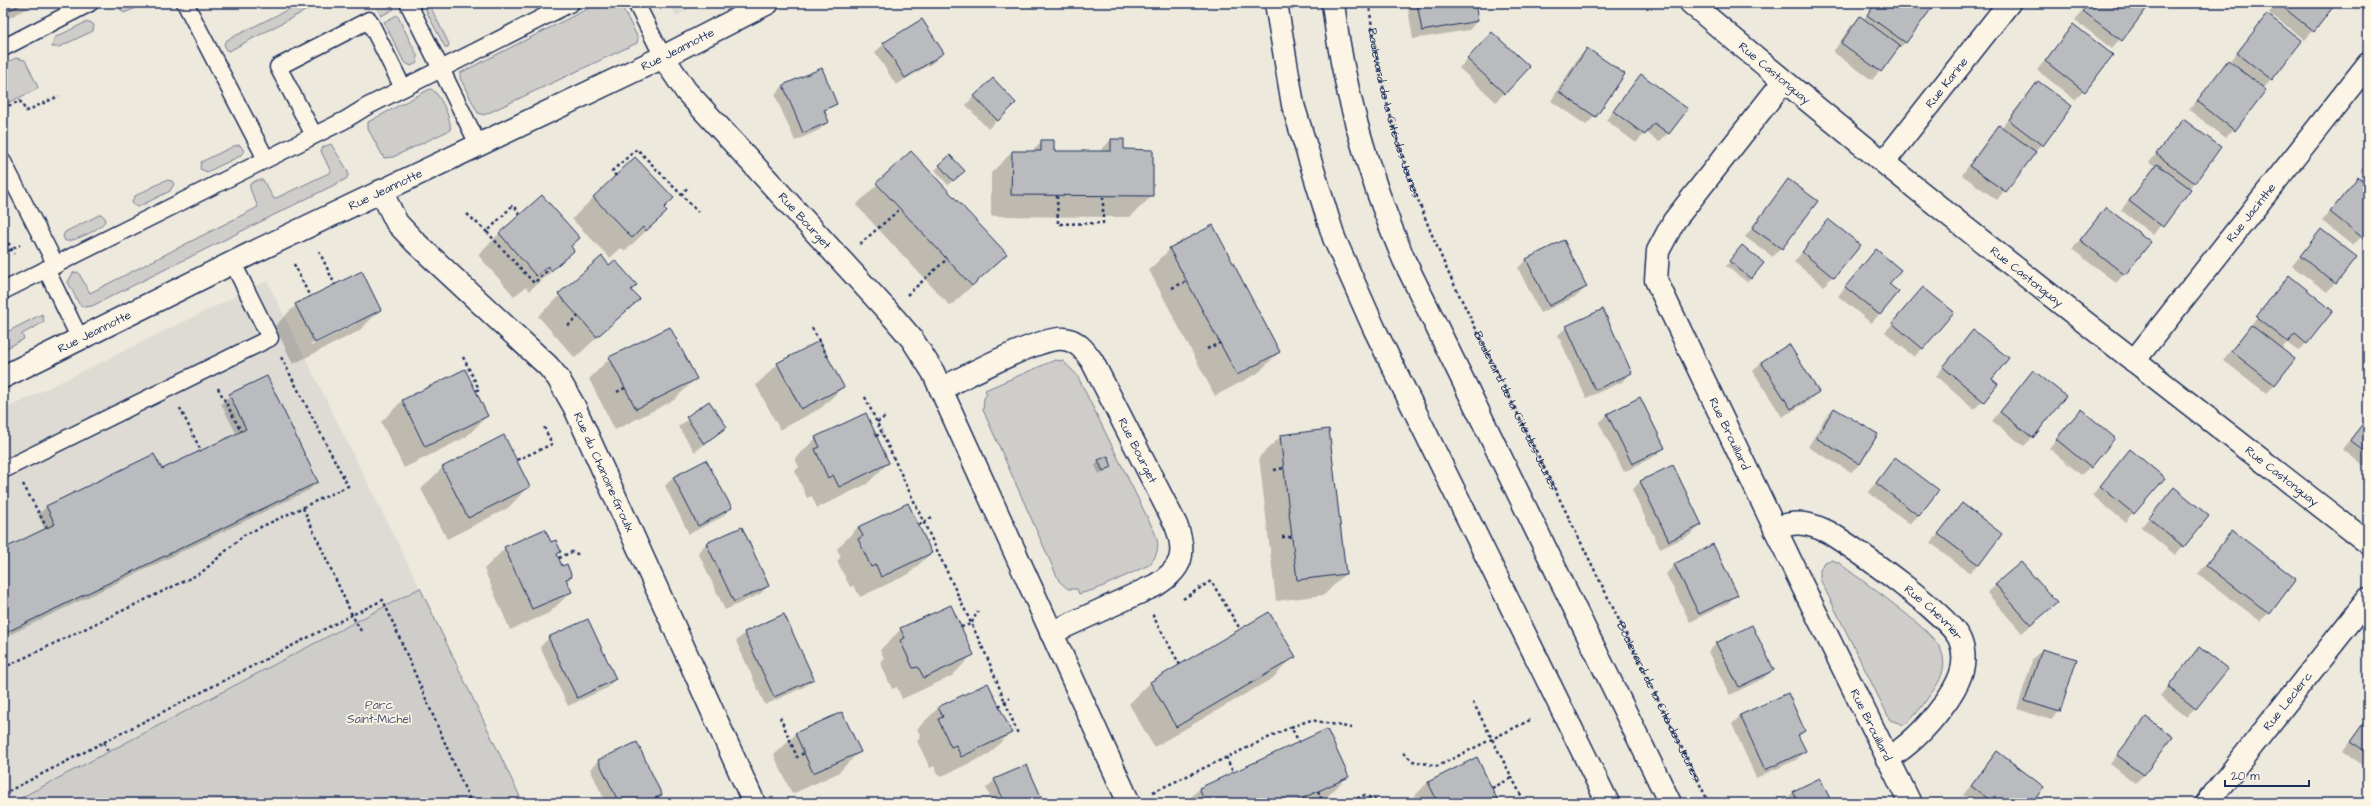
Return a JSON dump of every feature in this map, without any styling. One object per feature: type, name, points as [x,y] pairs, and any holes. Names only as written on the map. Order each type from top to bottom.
[{"type":"street","name":"Rue Jeannotte","points":[[3,378],[381,191],[663,57],[768,3]]},
{"type":"street","points":[[1276,3],[1294,105],[1334,238],[1374,328],[1608,803]]},
{"type":"street","points":[[1333,3],[1345,74],[1358,133],[1378,195],[1404,260],[1670,803]]},
{"type":"street","name":"Rue Castonguay","points":[[1691,3],[1783,82],[2368,543]]},
{"type":"street","name":"Rue Karine","points":[[1884,162],[2009,3]]},
{"type":"street","name":"Rue Bourget","points":[[663,57],[686,91],[912,339],[924,355],[941,389],[1129,803]]},
{"type":"street","name":"Rue Jacinthe","points":[[2134,360],[2368,64]]},
{"type":"street","name":"Rue Brouillard","points":[[1783,82],[1674,221],[1658,251],[1656,280],[1775,529],[1910,803]]},
{"type":"street","name":"Rue du Chanoine-Groulx","points":[[381,191],[397,224],[531,349],[558,378],[574,406],[754,803]]},
{"type":"street","name":"Rue Bourget","points":[[941,389],[986,366],[1055,339],[1070,340],[1078,345],[1092,361],[1176,525],[1182,546],[1181,556],[1179,565],[1168,578],[1156,585],[1051,633]]},
{"type":"street","name":"Rue Chevrier","points":[[1775,529],[1786,524],[1797,523],[1808,524],[1828,532],[1942,617],[1960,640],[1962,666],[1960,679],[1956,688],[1920,735],[1901,751],[1887,759]]},
{"type":"street","name":"Rue Leclerc","points":[[2207,803],[2368,599]]},
{"type":"lane","points":[[3,48],[90,3]]},
{"type":"lane","points":[[186,3],[266,160]]},
{"type":"lane","points":[[408,3],[478,144]]},
{"type":"lane","points":[[3,291],[266,160],[403,88],[571,3]]},
{"type":"lane","points":[[636,3],[663,57]]},
{"type":"lane","points":[[314,135],[278,66],[369,20],[403,88]]},
{"type":"lane","points":[[3,162],[51,267],[80,339]]},
{"type":"lane","points":[[3,470],[270,338],[233,263]]},
{"type":"path","name":"Boulevard de la Cité-des-Jeunes","points":[[1369,3],[1380,78],[1406,172],[1426,222],[1448,272],[1709,803]]},
{"type":"path","points":[[3,108],[20,101],[26,111],[59,96]]},
{"type":"path","points":[[616,176],[612,171],[637,149],[698,212]]},
{"type":"path","points":[[681,195],[688,187]]},
{"type":"path","points":[[1057,196],[1058,224],[1103,223],[1103,196]]},
{"type":"path","points":[[487,232],[512,206],[516,208],[519,215]]},
{"type":"path","points":[[860,244],[900,209]]},
{"type":"path","points":[[466,214],[487,232],[534,283],[549,268]]},
{"type":"path","points":[[3,232],[14,254]]},
{"type":"path","points":[[3,254],[24,243]]},
{"type":"path","points":[[319,251],[336,284]]},
{"type":"path","points":[[907,295],[946,259]]},
{"type":"path","points":[[294,264],[310,297]]},
{"type":"path","points":[[1172,288],[1187,281]]},
{"type":"path","points":[[568,326],[578,316]]},
{"type":"path","points":[[812,328],[829,359]]},
{"type":"path","points":[[1207,349],[1220,343]]},
{"type":"path","points":[[3,668],[201,573],[244,535],[348,486],[278,352]]},
{"type":"path","points":[[463,357],[480,389],[476,391]]},
{"type":"path","points":[[617,392],[625,388]]},
{"type":"path","points":[[221,394],[241,431]]},
{"type":"path","points":[[865,397],[971,624],[1018,734]]},
{"type":"path","points":[[183,413],[201,451]]},
{"type":"path","points":[[877,422],[885,417]]},
{"type":"path","points":[[517,460],[552,444],[544,427]]},
{"type":"path","points":[[876,436],[882,433]]},
{"type":"path","points":[[1274,470],[1284,468]]},
{"type":"path","points":[[27,492],[47,528]]},
{"type":"path","points":[[304,508],[360,631]]},
{"type":"path","points":[[919,526],[932,517]]},
{"type":"path","points":[[1282,537],[1292,537]]},
{"type":"path","points":[[558,558],[572,552],[580,555]]},
{"type":"path","points":[[1178,602],[1211,581],[1240,629]]},
{"type":"path","points":[[3,794],[352,614],[383,600],[471,803]]},
{"type":"path","points":[[961,628],[971,624],[978,611]]},
{"type":"path","points":[[1159,614],[1152,616],[1180,664]]},
{"type":"path","points":[[999,706],[1010,698]]},
{"type":"path","points":[[1473,702],[1525,803]]},
{"type":"path","points":[[780,717],[797,756],[804,753]]},
{"type":"path","points":[[1403,753],[1413,761],[1438,766],[1532,719]]},
{"type":"path","points":[[1153,792],[1291,727],[1311,720],[1352,728]]},
{"type":"path","points":[[1291,727],[1298,742]]},
{"type":"path","points":[[104,742],[108,752]]},
{"type":"path","points":[[1226,757],[1233,772]]},
{"type":"path","points":[[1492,788],[1512,778]]},
{"type":"path","points":[[1318,791],[1323,803]]},
{"type":"path","points":[[1346,803],[1365,795],[1380,802]]},
{"type":"shaded area","points":[[669,3],[700,3],[676,16]]},
{"type":"shaded area","points":[[267,281],[420,588],[11,803],[3,803],[3,410]]},
{"type":"green space","points":[[125,3],[148,3],[124,13],[120,9]]},
{"type":"green space","points":[[301,3],[320,3],[229,51],[226,50],[224,43],[227,40]]},
{"type":"green space","points":[[374,3],[391,3],[394,9],[381,16]]},
{"type":"green space","points":[[599,3],[620,3],[638,38],[637,43],[484,115],[478,113],[460,78],[460,73]]},
{"type":"green space","points":[[430,6],[449,44],[448,47],[445,47],[426,11],[427,7]]},
{"type":"green space","points":[[397,15],[417,55],[417,63],[411,66],[404,62],[384,22]]},
{"type":"green space","points":[[90,22],[94,25],[93,31],[59,47],[52,47],[54,38],[84,23]]},
{"type":"green space","points":[[16,58],[25,60],[38,87],[36,90],[5,104],[3,100],[3,64]]},
{"type":"green space","points":[[430,89],[437,94],[444,106],[449,120],[450,130],[393,157],[384,158],[368,129],[368,122]]},
{"type":"green space","points":[[331,144],[348,171],[348,176],[346,179],[92,306],[84,307],[79,304],[68,282],[73,273],[78,272],[90,293],[258,207],[250,189],[250,184],[257,180],[263,180],[274,199],[331,172],[321,151],[323,147]]},
{"type":"green space","points":[[240,145],[244,151],[240,156],[207,172],[200,169],[201,162],[234,146]]},
{"type":"green space","points":[[166,180],[172,181],[174,184],[170,191],[138,207],[133,205],[132,201],[135,196]]},
{"type":"green space","points":[[101,214],[106,219],[104,223],[95,230],[81,237],[65,241],[63,236],[65,232]]},
{"type":"green space","points":[[42,314],[44,322],[22,334],[24,339],[3,350],[3,334]]},
{"type":"green space","points":[[1055,360],[1063,361],[1077,375],[1154,531],[1158,545],[1157,553],[1149,565],[1097,589],[1079,594],[1077,589],[1068,589],[1059,581],[983,410],[984,398],[987,394],[985,390]]},
{"type":"green space","points":[[1832,560],[1839,563],[1911,618],[1925,630],[1941,650],[1944,662],[1940,680],[1918,711],[1904,725],[1890,720],[1820,579],[1820,570],[1824,562]]},
{"type":"green space","name":"Parc Saint-Michel","points":[[420,588],[523,803],[11,803]]},
{"type":"building","points":[[3,3],[24,3],[3,13]]},
{"type":"building","points":[[1417,3],[1475,3],[1478,21],[1422,31]]},
{"type":"building","points":[[1876,3],[1931,3],[1934,5],[1906,43],[1867,15]]},
{"type":"building","points":[[2090,3],[2150,4],[2122,41],[2083,11]]},
{"type":"building","points":[[2278,3],[2336,3],[2314,32]]},
{"type":"building","points":[[2267,14],[2302,41],[2272,80],[2237,53]]},
{"type":"building","points":[[1860,16],[1900,46],[1881,72],[1841,43]]},
{"type":"building","points":[[922,19],[944,53],[905,78],[883,43]]},
{"type":"building","points":[[2073,24],[2113,55],[2085,92],[2045,61]]},
{"type":"building","points":[[1492,32],[1530,67],[1505,94],[1467,59]]},
{"type":"building","points":[[1587,48],[1625,74],[1596,117],[1559,92]]},
{"type":"building","points":[[2228,60],[2266,90],[2235,131],[2197,101]]},
{"type":"building","points":[[822,68],[837,104],[824,110],[829,122],[803,133],[783,85]]},
{"type":"building","points":[[1641,74],[1688,109],[1669,134],[1654,123],[1645,135],[1613,111]]},
{"type":"building","points":[[993,78],[1016,103],[998,121],[974,96]]},
{"type":"building","points":[[2038,81],[2072,106],[2043,146],[2009,120]]},
{"type":"building","points":[[2183,119],[2221,147],[2195,183],[2156,154]]},
{"type":"building","points":[[1999,125],[2036,152],[2006,192],[1969,166]]},
{"type":"building","points":[[1111,139],[1124,139],[1124,149],[1153,150],[1153,196],[1011,195],[1012,151],[1041,151],[1041,140],[1054,140],[1054,151],[1111,151]]},
{"type":"building","points":[[911,151],[1007,254],[972,286],[876,183]]},
{"type":"building","points":[[950,155],[965,171],[953,181],[939,165]]},
{"type":"building","points":[[635,157],[674,198],[664,208],[667,212],[646,231],[643,227],[632,238],[593,197]]},
{"type":"building","points":[[2157,164],[2191,189],[2163,227],[2129,201]]},
{"type":"building","points":[[2358,177],[2368,185],[2368,231],[2363,238],[2330,212]]},
{"type":"building","points":[[1788,179],[1818,201],[1782,249],[1752,228]]},
{"type":"building","points":[[542,195],[580,238],[571,246],[574,251],[551,271],[548,266],[536,276],[499,233]]},
{"type":"building","points":[[2106,207],[2151,242],[2125,275],[2080,240]]},
{"type":"building","points":[[1828,219],[1861,245],[1834,278],[1802,252]]},
{"type":"building","points":[[1213,225],[1280,352],[1237,375],[1169,248]]},
{"type":"building","points":[[2321,229],[2357,257],[2336,284],[2300,256]]},
{"type":"building","points":[[1564,240],[1587,287],[1549,306],[1526,259]]},
{"type":"building","points":[[1742,245],[1764,263],[1751,279],[1729,261]]},
{"type":"building","points":[[1876,249],[1901,270],[1889,284],[1899,292],[1880,315],[1845,287]]},
{"type":"building","points":[[602,256],[609,265],[615,260],[637,285],[631,290],[640,299],[597,337],[558,294]]},
{"type":"building","points":[[362,271],[381,310],[315,343],[295,304]]},
{"type":"building","points":[[2289,275],[2333,311],[2307,344],[2295,334],[2288,342],[2256,317]]},
{"type":"building","points":[[1923,287],[1954,312],[1923,349],[1892,323]]},
{"type":"building","points":[[1603,309],[1632,373],[1595,390],[1566,326]]},
{"type":"building","points":[[2251,325],[2295,359],[2275,385],[2231,351]]},
{"type":"building","points":[[670,327],[697,379],[636,409],[609,357]]},
{"type":"building","points":[[1973,330],[2009,358],[1992,379],[1998,384],[1984,402],[1943,367]]},
{"type":"building","points":[[819,341],[844,387],[801,409],[777,363]]},
{"type":"building","points":[[1789,344],[1819,392],[1791,409],[1761,362]]},
{"type":"building","points":[[465,369],[488,416],[425,447],[402,400]]},
{"type":"building","points":[[2033,370],[2066,396],[2033,438],[2000,412]]},
{"type":"building","points":[[267,376],[318,482],[3,634],[3,549],[55,524],[46,506],[154,454],[162,469],[246,429],[229,394]]},
{"type":"building","points":[[1640,397],[1665,448],[1632,464],[1607,414]]},
{"type":"building","points":[[709,401],[727,427],[704,444],[686,417]]},
{"type":"building","points":[[1834,408],[1878,434],[1860,464],[1816,438]]},
{"type":"building","points":[[2081,409],[2115,438],[2091,468],[2056,439]]},
{"type":"building","points":[[866,413],[889,463],[839,487],[833,475],[828,478],[815,449],[820,447],[815,437]]},
{"type":"building","points":[[2368,417],[2368,454],[2350,440]]},
{"type":"building","points":[[1329,429],[1346,574],[1297,580],[1280,435]]},
{"type":"building","points":[[504,435],[530,487],[468,518],[442,467]]},
{"type":"building","points":[[2130,449],[2165,478],[2134,514],[2100,486]]},
{"type":"building","points":[[1108,456],[1112,467],[1103,471],[1098,460]]},
{"type":"building","points":[[1895,457],[1939,490],[1919,516],[1876,483]]},
{"type":"building","points":[[706,460],[732,508],[698,526],[673,477]]},
{"type":"building","points":[[1673,465],[1702,525],[1669,541],[1640,481]]},
{"type":"building","points":[[2174,487],[2209,516],[2184,547],[2149,518]]},
{"type":"building","points":[[908,503],[932,553],[881,577],[876,565],[871,567],[858,539],[863,536],[858,527]]},
{"type":"building","points":[[1962,503],[2002,534],[1979,565],[1938,534]]},
{"type":"building","points":[[742,527],[769,586],[734,602],[706,543]]},
{"type":"building","points":[[545,529],[551,542],[556,540],[561,552],[557,554],[562,566],[567,564],[572,577],[566,579],[572,592],[532,609],[504,547]]},
{"type":"building","points":[[2232,530],[2296,579],[2270,614],[2206,565]]},
{"type":"building","points":[[1713,544],[1738,595],[1699,614],[1674,564]]},
{"type":"building","points":[[2021,562],[2057,603],[2031,625],[1995,584]]},
{"type":"building","points":[[951,605],[974,655],[924,678],[918,667],[913,668],[900,640],[905,638],[900,628]]},
{"type":"building","points":[[1269,612],[1296,657],[1176,727],[1150,682]]},
{"type":"building","points":[[784,614],[814,679],[774,697],[744,632]]},
{"type":"building","points":[[588,619],[616,679],[577,698],[548,637]]},
{"type":"building","points":[[1752,625],[1774,670],[1739,687],[1716,643]]},
{"type":"building","points":[[2199,647],[2228,669],[2196,709],[2168,687]]},
{"type":"building","points":[[2042,649],[2077,659],[2060,712],[2025,701]]},
{"type":"building","points":[[988,683],[1012,733],[961,757],[956,745],[951,747],[938,719],[943,717],[938,707]]},
{"type":"building","points":[[1788,693],[1805,731],[1798,735],[1806,751],[1765,770],[1740,715]]},
{"type":"building","points":[[842,712],[861,752],[813,773],[795,733]]},
{"type":"building","points":[[2146,717],[2173,737],[2144,775],[2117,755]]},
{"type":"building","points":[[2368,717],[2368,754],[2350,742]]},
{"type":"building","points":[[1327,729],[1349,777],[1292,803],[1205,803],[1199,788]]},
{"type":"building","points":[[637,742],[662,795],[645,803],[619,803],[598,760]]},
{"type":"building","points":[[1997,751],[2044,787],[2032,803],[1994,803],[1971,786]]},
{"type":"building","points":[[1477,757],[1499,803],[1438,803],[1428,782]]},
{"type":"building","points":[[1027,765],[1044,803],[1005,803],[994,779]]},
{"type":"building","points":[[1820,778],[1832,803],[1798,803],[1793,791]]}]
